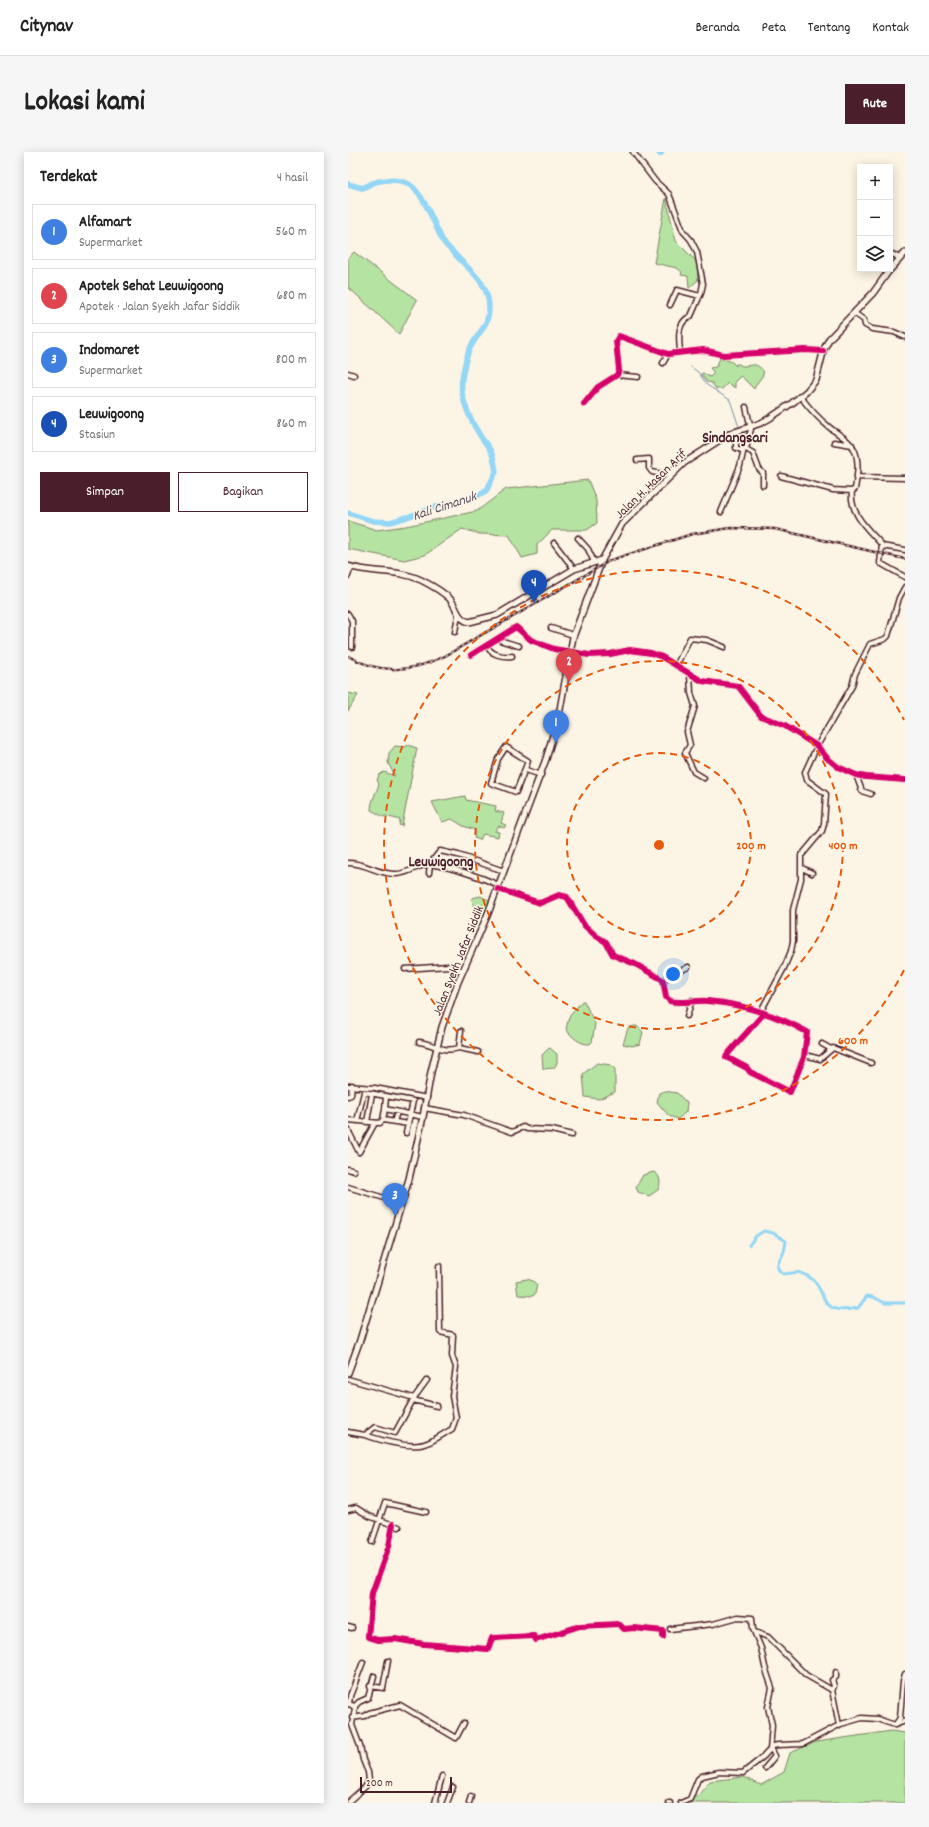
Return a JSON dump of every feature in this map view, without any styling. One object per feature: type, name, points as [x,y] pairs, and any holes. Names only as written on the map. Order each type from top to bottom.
[{"type":"main road","name":"Jalan H. Hasan Arif","points":[[602,560],[622,524],[684,463],[738,430],[751,429],[803,399],[816,380],[823,351],[831,337],[874,293],[905,253]]},
{"type":"main road","points":[[350,567],[369,571],[395,572],[422,580],[446,595],[454,605],[458,615],[463,620],[469,622],[490,618],[574,569],[602,560]]},
{"type":"main road","name":"Jalan Syekh Jafar Siddik","points":[[348,1373],[360,1340],[410,1173],[423,1117],[436,1048],[446,1015],[498,887],[556,730],[574,635],[602,560]]},
{"type":"street","points":[[633,152],[655,181],[669,194],[683,230],[691,240],[697,252],[703,284],[700,296],[691,316],[687,318],[680,327],[680,351]]},
{"type":"street","points":[[893,254],[900,258]]},
{"type":"street","points":[[670,305],[676,290],[700,296]]},
{"type":"street","points":[[854,313],[864,320],[865,325],[872,329],[894,332],[905,337]]},
{"type":"street","points":[[617,375],[619,370],[616,341],[619,336],[668,354],[680,351],[703,350],[724,355],[798,350],[823,351]]},
{"type":"street","points":[[663,363],[668,354]]},
{"type":"street","points":[[348,373],[354,375]]},
{"type":"street","points":[[584,404],[598,386],[617,375],[638,377]]},
{"type":"street","points":[[803,399],[829,427],[852,445],[856,453],[857,477],[855,489],[852,491],[851,501],[861,522],[882,546],[905,550]]},
{"type":"street","points":[[721,512],[740,466],[751,429],[746,408]]},
{"type":"street","points":[[738,430],[736,448],[741,450],[745,448]]},
{"type":"street","points":[[834,442],[852,445]]},
{"type":"street","points":[[745,448],[753,453],[759,469],[763,473],[763,485]]},
{"type":"street","points":[[637,460],[649,458],[650,470],[652,472],[666,475],[684,463]]},
{"type":"street","points":[[781,476],[826,488],[852,491]]},
{"type":"street","points":[[857,477],[905,478]]},
{"type":"street","points":[[578,538],[588,549],[594,562]]},
{"type":"street","points":[[554,543],[574,569]]},
{"type":"street","points":[[882,546],[880,564],[905,577]]},
{"type":"street","points":[[348,576],[350,567]]},
{"type":"street","points":[[663,980],[668,1000],[674,1002],[692,1000],[742,1005],[762,1012],[808,1032],[804,1055],[790,1092],[727,1058],[726,1054],[754,1026],[762,1012],[784,968],[791,951],[793,941],[793,910],[801,879],[801,856],[820,834],[824,824],[826,794],[807,780],[804,774],[817,746],[852,686],[855,674],[870,644],[874,641],[885,639],[888,636],[899,598],[905,587]]},
{"type":"street","points":[[348,614],[352,621],[352,647]]},
{"type":"street","points":[[455,632],[458,615]]},
{"type":"street","points":[[471,655],[516,628],[537,643],[570,653],[598,655],[636,651],[658,656],[690,676],[708,683],[738,686],[761,716],[785,726],[817,746],[831,762],[856,775],[905,780]]},
{"type":"street","points":[[551,628],[574,635]]},
{"type":"street","points":[[676,666],[690,638],[707,640],[724,647]]},
{"type":"street","points":[[496,639],[519,646]]},
{"type":"street","points":[[487,646],[493,653],[502,656],[512,656]]},
{"type":"street","points":[[690,676],[690,689],[695,709],[688,732],[690,745],[685,753],[694,772],[704,778]]},
{"type":"street","points":[[506,747],[527,759],[528,762],[526,770],[516,792],[491,783],[498,759],[506,747]]},
{"type":"street","points":[[526,770],[540,775]]},
{"type":"street","points":[[856,775],[862,791],[871,794]]},
{"type":"street","points":[[429,873],[430,864],[440,851],[458,855],[504,871]]},
{"type":"street","points":[[348,863],[361,864],[376,872],[394,874],[403,874],[418,866],[430,864],[460,870],[498,887],[540,903],[546,902],[559,895],[565,896],[569,899],[584,925],[596,936],[606,942],[613,955],[635,964],[663,980]]},
{"type":"street","points":[[802,868],[812,873]]},
{"type":"street","points":[[405,969],[448,966],[464,971]]},
{"type":"street","points":[[663,980],[688,966]]},
{"type":"street","points":[[687,1016],[692,1000]]},
{"type":"street","points":[[459,1048],[461,1031]]},
{"type":"street","points":[[419,1042],[426,1043],[436,1048],[448,1050],[459,1048],[478,1052]]},
{"type":"street","points":[[822,1044],[831,1049],[835,1049],[871,1063]]},
{"type":"street","points":[[804,1055],[820,1059],[831,1049]]},
{"type":"street","points":[[362,1096],[350,1096],[350,1085],[426,1098]]},
{"type":"street","points":[[357,1121],[364,1092],[414,1102],[406,1133]]},
{"type":"street","points":[[367,1122],[372,1094]]},
{"type":"street","points":[[383,1120],[386,1097]]},
{"type":"street","points":[[424,1108],[466,1115],[512,1132],[523,1127],[552,1130],[572,1135]]},
{"type":"street","points":[[385,1109],[423,1117]]},
{"type":"street","points":[[394,1122],[397,1112]]},
{"type":"street","points":[[348,1120],[375,1123],[380,1123],[383,1120],[408,1124]]},
{"type":"street","points":[[348,1130],[359,1152],[375,1123]]},
{"type":"street","points":[[348,1168],[354,1171]]},
{"type":"street","points":[[348,1187],[401,1204]]},
{"type":"street","points":[[348,1432],[365,1435],[388,1442],[416,1446],[426,1444],[452,1429],[456,1418],[452,1396],[456,1367],[452,1356],[453,1336],[440,1332],[439,1266]]},
{"type":"street","points":[[348,1379],[437,1406]]},
{"type":"street","points":[[365,1435],[375,1426],[395,1433],[414,1399],[427,1380]]},
{"type":"street","points":[[372,1542],[384,1503],[426,1512]]},
{"type":"street","points":[[348,1510],[356,1508],[369,1516],[400,1527]]},
{"type":"street","points":[[393,1524],[388,1551],[372,1593],[368,1637],[378,1640],[395,1639],[424,1644],[488,1649],[492,1638],[534,1636],[536,1640],[580,1626],[619,1624],[624,1629],[634,1628],[663,1631],[663,1637]]},
{"type":"street","points":[[670,1629],[713,1624],[743,1616],[752,1618],[772,1688],[768,1707],[772,1725],[770,1749],[775,1756],[765,1768]]},
{"type":"street","points":[[755,1632],[768,1637],[806,1675],[832,1691]]},
{"type":"street","points":[[370,1686],[382,1688],[388,1661]]},
{"type":"street","points":[[354,1706],[349,1704],[350,1696],[363,1662]]},
{"type":"street","points":[[836,1672],[836,1676],[832,1680],[834,1686],[832,1691],[839,1725]]},
{"type":"street","points":[[895,1725],[900,1718],[902,1681],[905,1674]]},
{"type":"street","points":[[354,1706],[358,1702],[368,1698],[370,1686],[374,1676]]},
{"type":"street","points":[[352,1718],[365,1716],[369,1713],[400,1704],[456,1738],[464,1723]]},
{"type":"street","points":[[348,1802],[366,1786],[369,1780],[360,1746],[352,1725],[352,1718],[356,1711],[354,1706]]},
{"type":"street","points":[[681,1803],[690,1799],[700,1777],[719,1772],[743,1773],[770,1749],[778,1744],[802,1744],[839,1725],[865,1718],[878,1719],[895,1725],[905,1720]]},
{"type":"street","points":[[435,1803],[442,1776]]},
{"type":"street","points":[[446,1803],[453,1788]]},
{"type":"street","points":[[468,1803],[471,1796]]},
{"type":"green space","points":[[666,198],[676,241],[697,262],[698,280],[689,288],[688,276],[681,275],[682,272],[677,268],[654,263]]},
{"type":"green space","points":[[354,252],[417,300],[399,334],[348,287],[348,258]]},
{"type":"green space","points":[[720,358],[732,362],[736,366],[736,364],[742,366],[756,365],[759,366],[764,372],[754,389],[741,376],[735,381],[735,388],[728,383],[722,389],[716,389],[712,383],[707,382],[701,374],[703,373],[710,377],[714,373],[710,368],[716,367]]},
{"type":"green space","points":[[588,480],[596,500],[597,523],[587,530],[552,530],[537,545],[537,554],[522,558],[509,535],[480,534],[462,529],[425,555],[404,560],[348,549],[348,521],[377,530],[406,526],[477,511],[506,489]]},
{"type":"green space","points":[[348,693],[358,695],[348,711]]},
{"type":"green space","points":[[408,745],[417,748],[402,826],[399,825],[400,820],[386,816],[384,817],[371,810],[371,807],[379,784],[377,780],[379,775],[384,772],[395,776],[388,763],[389,753],[395,746],[405,747]]},
{"type":"green space","points":[[465,796],[466,800],[496,806],[495,811],[504,813],[501,823],[506,825],[504,828],[498,826],[495,831],[499,832],[498,837],[483,834],[480,840],[474,838],[475,830],[463,826],[452,819],[442,822],[432,802]]},
{"type":"green space","points":[[480,896],[491,901],[485,916],[474,911],[472,898]]},
{"type":"green space","points":[[582,1001],[584,1001],[595,1024],[592,1042],[590,1044],[576,1040],[566,1029],[569,1017]]},
{"type":"green space","points":[[637,1026],[643,1032],[640,1044],[632,1046],[623,1044],[628,1028]]},
{"type":"green space","points":[[550,1048],[557,1054],[557,1063],[554,1068],[543,1069],[542,1055]]},
{"type":"green space","points":[[597,1063],[611,1065],[615,1069],[615,1092],[599,1099],[585,1097],[583,1074]]},
{"type":"green space","points":[[664,1091],[677,1093],[687,1103],[686,1112],[678,1119],[669,1116],[657,1102],[659,1093]]},
{"type":"green space","points":[[654,1172],[660,1180],[658,1190],[649,1196],[638,1192],[636,1187],[643,1175]]},
{"type":"green space","points":[[527,1279],[533,1281],[537,1285],[535,1294],[533,1296],[518,1295],[516,1281]]},
{"type":"green space","points":[[891,1731],[905,1733],[905,1803],[687,1803],[699,1794],[710,1781],[743,1777],[761,1785],[784,1772],[790,1753],[816,1742]]},
{"type":"waterway","points":[[658,152],[660,154],[662,152]]},
{"type":"waterway","name":"Kali Cimanuk","points":[[348,184],[362,188],[372,183],[386,180],[396,180],[409,184],[414,188],[424,202],[444,242],[482,283],[488,299],[489,314],[484,327],[468,353],[463,375],[462,393],[472,421],[482,439],[488,446],[494,459],[496,472],[486,491],[475,497],[432,508],[390,522],[373,521],[348,513]]},
{"type":"waterway","points":[[691,367],[699,373],[707,385],[730,400],[739,427]]},
{"type":"waterway","points":[[749,1245],[756,1236],[764,1231],[773,1233],[786,1241],[784,1252],[778,1265],[778,1270],[783,1274],[799,1272],[811,1278],[828,1304],[834,1308],[843,1310],[858,1308],[867,1296],[873,1297],[885,1303],[905,1303]]},
{"type":"railway","points":[[348,656],[360,662],[384,669],[409,668],[433,661],[445,656],[611,560],[692,534],[730,528],[775,529],[905,559]]},
{"type":"cycle path","points":[[584,404],[598,387],[617,375],[619,370],[616,341],[619,336],[668,354],[703,350],[724,355],[805,350],[823,351]]},
{"type":"cycle path","points":[[471,655],[516,627],[531,640],[554,649],[589,655],[610,654],[630,650],[651,653],[662,657],[702,681],[738,686],[761,716],[785,726],[817,746],[827,758],[838,767],[856,775],[866,777],[905,780]]},
{"type":"cycle path","points":[[498,889],[540,903],[559,895],[567,897],[584,925],[596,936],[606,942],[613,955],[635,964],[663,980],[666,997],[670,1001],[720,1002],[759,1011],[783,1020],[807,1032],[804,1057],[790,1092],[750,1072],[747,1068],[726,1057],[764,1013]]},
{"type":"cycle path","points":[[393,1524],[389,1546],[372,1593],[368,1637],[378,1640],[395,1639],[424,1644],[488,1649],[492,1638],[534,1636],[536,1640],[580,1626],[619,1624],[624,1629],[634,1628],[663,1631],[663,1637]]},
{"type":"place","name":"Leuwigoong","points":[[534,603]]},
{"type":"place","name":"Apotek Sehat Leuwigoong","points":[[569,682]]},
{"type":"place","name":"Alfamart","points":[[556,743]]},
{"type":"place","name":"Indomaret","points":[[395,1216]]},
{"type":"district","name":"Sindangsari","points":[[735,437]]},
{"type":"district","name":"Leuwigoong","points":[[441,861]]}]
